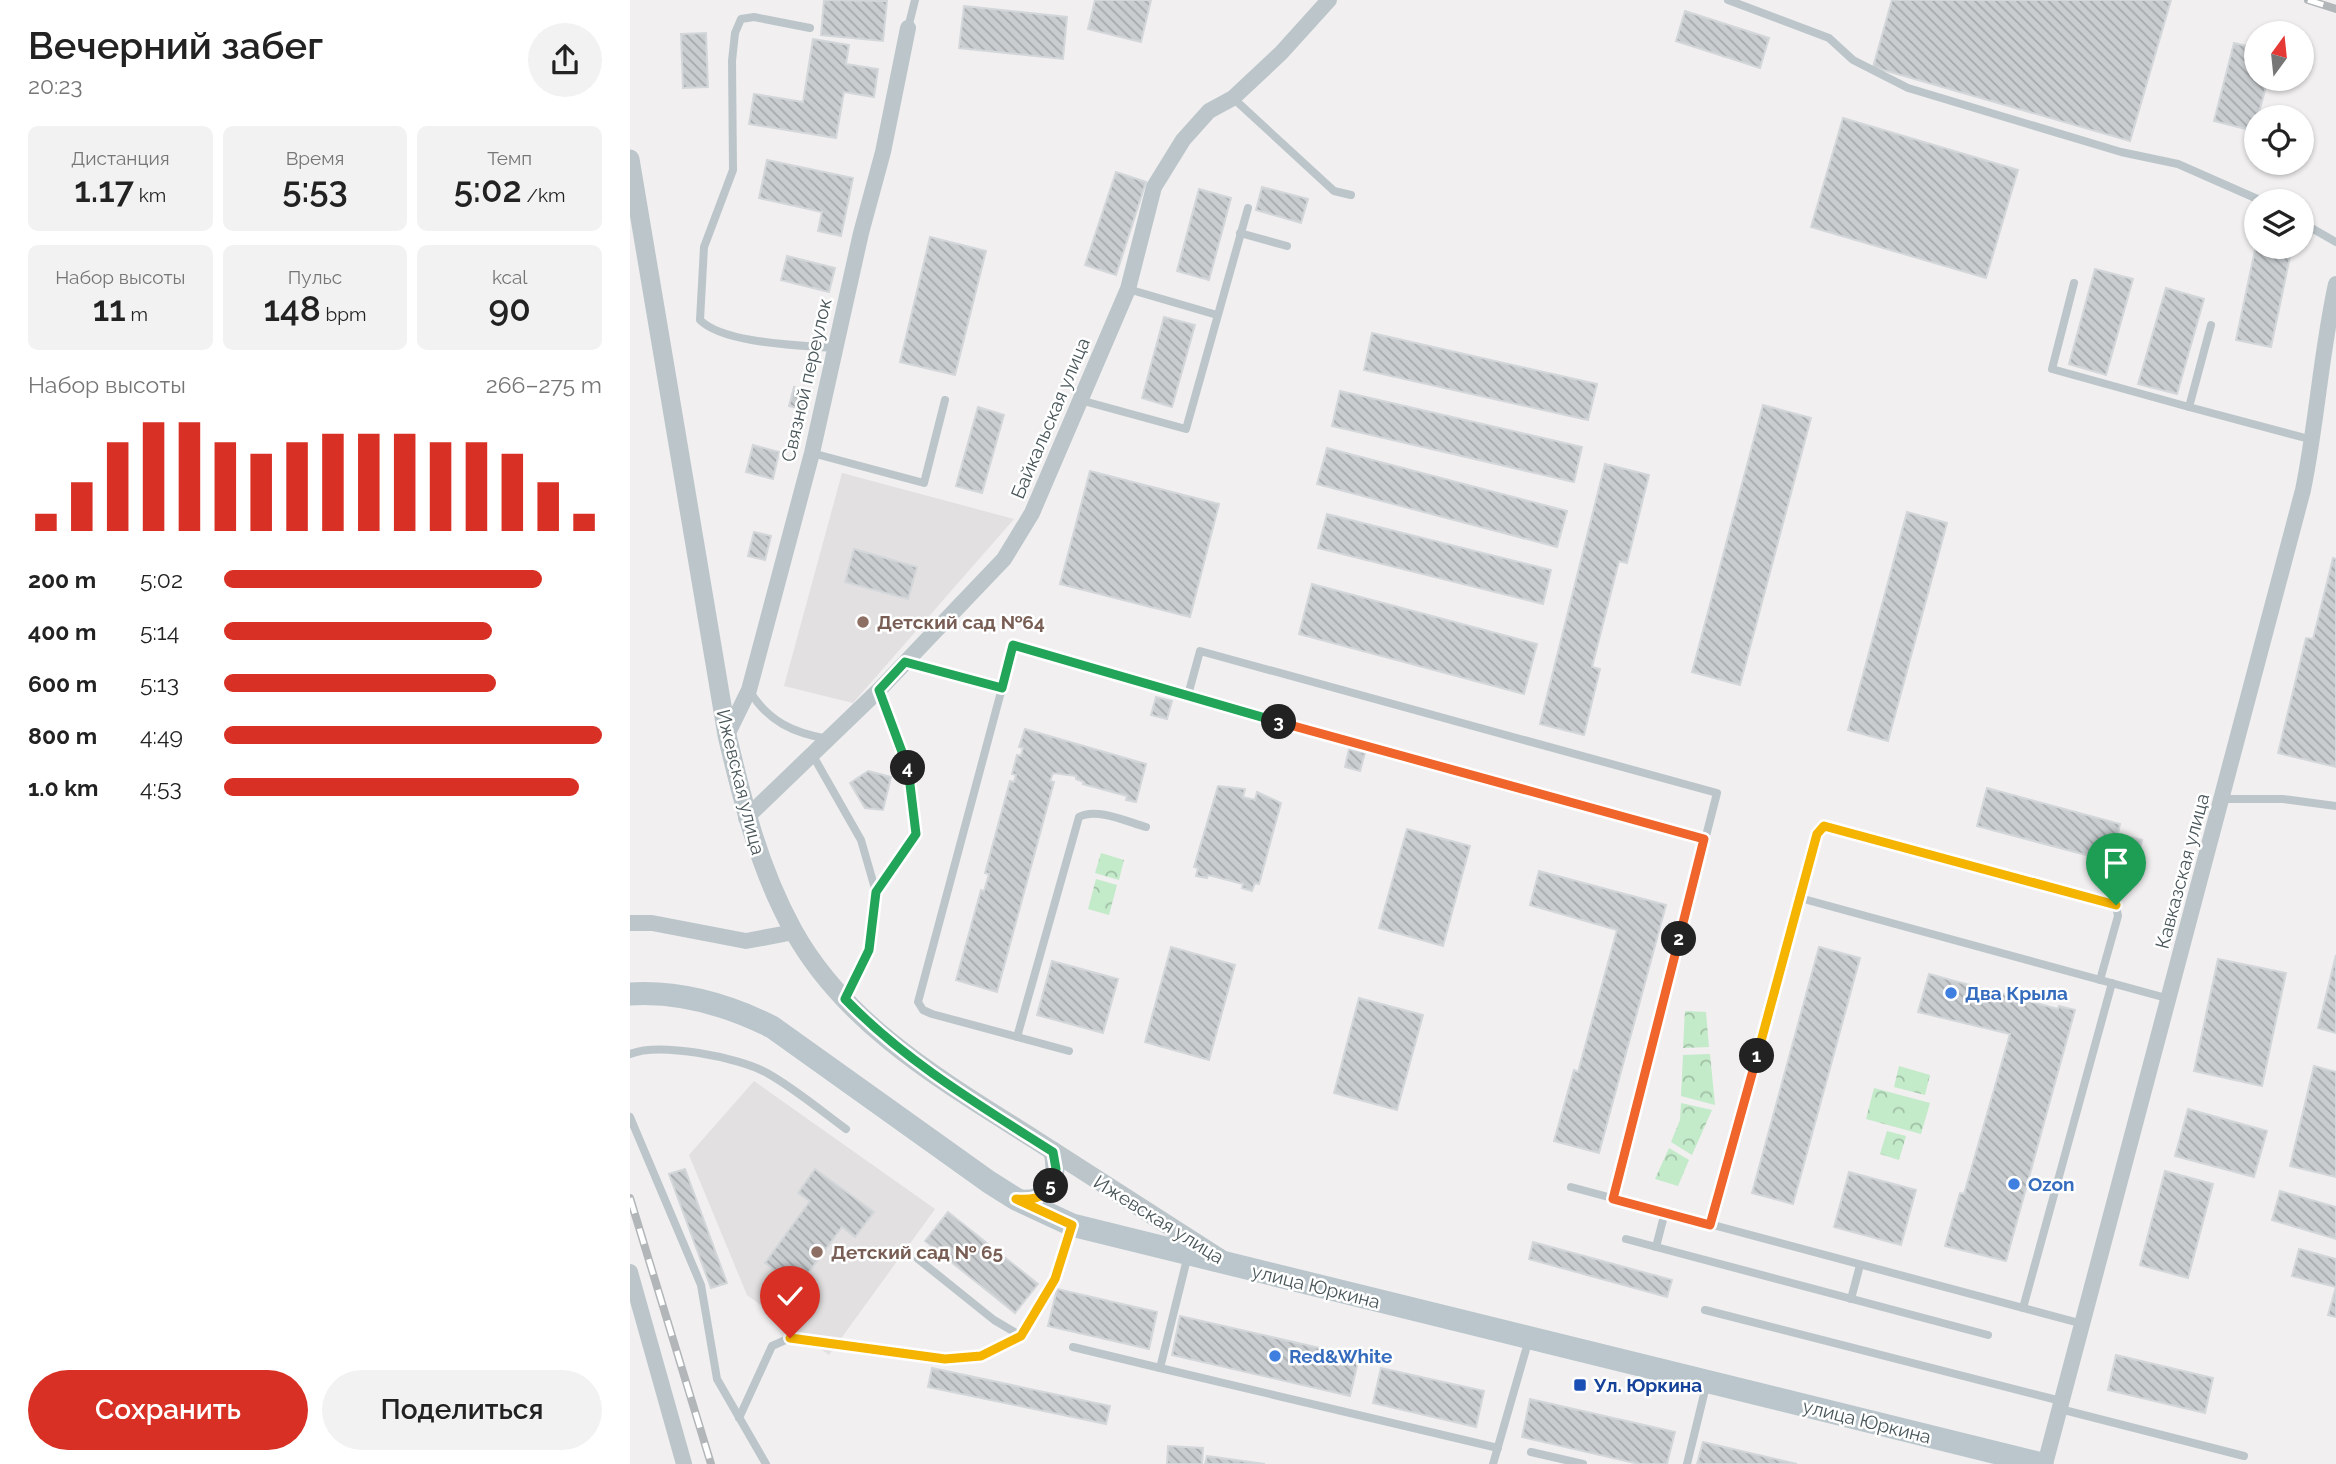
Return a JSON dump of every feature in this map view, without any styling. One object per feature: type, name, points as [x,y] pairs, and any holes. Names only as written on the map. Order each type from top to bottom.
[{"type":"main road","name":"улица Юркина","points":[[636,993],[702,1001],[750,1016],[772,1027],[1016,1199],[1072,1225],[2044,1464]]},
{"type":"street","name":"Байкальская улица","points":[[746,818],[879,690],[1004,559],[1032,513],[1128,289],[1154,187],[1183,140],[1209,111],[1233,97],[1281,53],[1329,0]]},
{"type":"street","name":"Связной переулок","points":[[727,735],[749,690],[812,453],[883,152],[908,28]]},
{"type":"street","name":"Ижевская улица","points":[[630,159],[727,735],[746,818],[764,873],[794,932],[845,999],[881,1035],[927,1071],[1232,1266]]},
{"type":"street","name":"Кавказская улица","points":[[2044,1464],[2170,999],[2303,491],[2313,440],[2327,324],[2336,284]]},
{"type":"street","points":[[630,923],[652,923],[746,940],[794,932]]},
{"type":"street","points":[[1016,1199],[1030,1200],[1046,1194],[1054,1182],[1056,1169],[1053,1152]]},
{"type":"street","points":[[630,1272],[684,1464]]},
{"type":"lane","points":[[908,28],[915,0]]},
{"type":"lane","points":[[1728,0],[1829,38],[1853,60],[1908,88],[2121,152],[2178,164],[2244,193]]},
{"type":"lane","points":[[810,28],[754,17],[741,19],[735,33],[730,101],[733,170],[705,247],[700,320],[708,328],[730,334],[835,348]]},
{"type":"lane","points":[[1233,97],[1334,191],[1351,195]]},
{"type":"lane","points":[[1080,400],[1186,429],[1248,208]]},
{"type":"lane","points":[[2314,229],[2336,242]]},
{"type":"lane","points":[[1240,233],[1287,246]]},
{"type":"lane","points":[[2074,283],[2052,369],[2313,440]]},
{"type":"lane","points":[[1128,289],[1217,315]]},
{"type":"lane","points":[[2189,407],[2211,325]]},
{"type":"lane","points":[[812,453],[924,483],[945,400]]},
{"type":"lane","points":[[1069,1051],[932,1014],[922,1010],[918,1002],[1013,645],[1704,839]]},
{"type":"lane","points":[[1188,695],[1200,651],[1717,793],[1613,1199]]},
{"type":"lane","points":[[905,662],[1002,688]]},
{"type":"lane","points":[[749,690],[770,717],[786,728],[828,739]]},
{"type":"lane","points":[[876,892],[916,834],[910,772],[879,690]]},
{"type":"lane","points":[[812,754],[861,840],[876,892],[869,950],[845,999]]},
{"type":"lane","points":[[2223,799],[2283,799],[2336,806]]},
{"type":"lane","points":[[1017,1037],[1079,817],[1086,813],[1097,814],[1146,827]]},
{"type":"lane","points":[[1710,1225],[1819,828],[1833,827],[2116,905],[2118,916],[2101,980]]},
{"type":"lane","points":[[1800,898],[2170,999]]},
{"type":"lane","points":[[2023,1308],[2112,983]]},
{"type":"lane","points":[[630,1054],[655,1049],[703,1053],[765,1072],[846,1129]]},
{"type":"lane","points":[[630,1117],[701,1285],[716,1379],[766,1464]]},
{"type":"lane","points":[[1571,1187],[2082,1324]]},
{"type":"lane","points":[[1656,1247],[1665,1212]]},
{"type":"lane","points":[[739,1418],[772,1346],[790,1338],[945,1359],[981,1356],[1021,1336],[1055,1279],[1072,1225]]},
{"type":"lane","points":[[1626,1239],[1988,1335]]},
{"type":"lane","points":[[1160,1368],[1188,1255]]},
{"type":"lane","points":[[918,1259],[994,1320],[1021,1336]]},
{"type":"lane","points":[[1850,1299],[1860,1265]]},
{"type":"lane","points":[[1705,1310],[2244,1456]]},
{"type":"lane","points":[[1493,1464],[1529,1339]]},
{"type":"lane","points":[[1073,1348],[1498,1448]]},
{"type":"lane","points":[[1687,1464],[1707,1382]]},
{"type":"lane","points":[[1531,1452],[1583,1464]]},
{"type":"shaded area","name":"Детский сад №64","points":[[842,473],[1014,519],[853,703],[784,686]]},
{"type":"shaded area","name":"Детский сад № 65","points":[[754,1081],[935,1209],[829,1355],[747,1295],[689,1155]]},
{"type":"green space","points":[[1101,853],[1124,860],[1119,880],[1095,873]]},
{"type":"green space","points":[[1096,879],[1117,885],[1109,915],[1088,909]]},
{"type":"green space","points":[[1685,1011],[1706,1012],[1709,1047],[1683,1048]]},
{"type":"green space","points":[[1710,1054],[1715,1105],[1681,1096],[1683,1055]]},
{"type":"green space","points":[[1899,1066],[1930,1075],[1925,1095],[1894,1087]]},
{"type":"green space","points":[[1874,1088],[1930,1103],[1921,1134],[1866,1119]]},
{"type":"green space","points":[[1681,1103],[1712,1110],[1692,1155],[1671,1142],[1680,1120]]},
{"type":"green space","points":[[1887,1131],[1906,1136],[1899,1160],[1880,1154]]},
{"type":"green space","points":[[1669,1148],[1689,1160],[1678,1186],[1655,1179]]},
{"type":"building","points":[[824,0],[887,1],[883,41],[821,35]]},
{"type":"building","points":[[1095,0],[1151,0],[1141,42],[1088,29]]},
{"type":"building","points":[[1892,0],[2171,0],[2130,141],[1873,67]]},
{"type":"building","points":[[964,6],[1067,17],[1063,59],[959,48]]},
{"type":"building","points":[[1685,11],[1769,38],[1760,68],[1676,41]]},
{"type":"building","points":[[706,33],[708,87],[683,88],[681,34]]},
{"type":"building","points":[[813,39],[849,45],[846,64],[878,69],[874,97],[844,92],[836,138],[749,124],[754,94],[803,102]]},
{"type":"building","points":[[2234,43],[2244,45],[2244,91],[2265,91],[2261,105],[2244,105],[2244,128],[2214,121]]},
{"type":"building","points":[[1843,118],[2018,170],[1986,278],[1811,227]]},
{"type":"building","points":[[767,160],[853,178],[841,236],[818,231],[822,212],[759,198]]},
{"type":"building","points":[[1116,172],[1146,182],[1116,275],[1085,265]]},
{"type":"building","points":[[1262,187],[1308,199],[1301,223],[1256,210]]},
{"type":"building","points":[[1199,189],[1231,198],[1209,280],[1177,271]]},
{"type":"building","points":[[930,237],[986,251],[955,375],[900,362]]},
{"type":"building","points":[[787,256],[835,268],[829,292],[781,280]]},
{"type":"building","points":[[2253,259],[2289,259],[2271,347],[2236,340]]},
{"type":"building","points":[[2095,269],[2133,279],[2106,375],[2069,364]]},
{"type":"building","points":[[2166,288],[2204,299],[2177,394],[2138,384]]},
{"type":"building","points":[[1164,317],[1195,325],[1172,407],[1142,398]]},
{"type":"building","points":[[1372,333],[1597,384],[1588,420],[1364,370]]},
{"type":"building","points":[[794,387],[810,391],[805,410],[789,406]]},
{"type":"building","points":[[1340,391],[1582,447],[1574,482],[1332,426]]},
{"type":"building","points":[[1763,405],[1811,418],[1740,685],[1692,672]]},
{"type":"building","points":[[978,407],[1004,415],[982,493],[956,486]]},
{"type":"building","points":[[753,445],[779,452],[773,479],[746,472]]},
{"type":"building","points":[[1327,448],[1567,511],[1557,547],[1317,484]]},
{"type":"building","points":[[1605,464],[1649,475],[1627,563],[1619,561],[1592,667],[1600,669],[1584,735],[1540,724]]},
{"type":"building","points":[[1090,471],[1219,504],[1190,617],[1060,584]]},
{"type":"building","points":[[1907,512],[1947,523],[1888,741],[1848,730]]},
{"type":"building","points":[[1327,514],[1551,570],[1543,604],[1318,548]]},
{"type":"building","points":[[754,532],[771,536],[765,560],[748,556]]},
{"type":"building","points":[[854,549],[917,567],[908,599],[845,582]]},
{"type":"building","points":[[2333,558],[2336,559],[2336,767],[2278,753],[2306,638],[2313,639]]},
{"type":"building","points":[[1312,584],[1537,644],[1524,694],[1299,634]]},
{"type":"building","points":[[1156,697],[1172,701],[1167,719],[1151,715]]},
{"type":"building","points":[[1025,729],[1146,764],[1136,802],[1126,800],[1127,796],[1083,784],[1076,776],[1053,773],[1050,781],[1054,782],[997,992],[956,980],[981,890],[984,891],[989,874],[985,873],[1010,781],[1014,782],[1016,775],[1012,774],[1017,755],[1021,756],[1023,748],[1019,747]]},
{"type":"building","points":[[1349,749],[1365,753],[1360,771],[1345,767]]},
{"type":"building","points":[[868,771],[891,777],[883,810],[865,808],[850,783]]},
{"type":"building","points":[[1218,786],[1245,789],[1243,797],[1255,800],[1257,792],[1281,803],[1259,884],[1255,883],[1252,891],[1242,888],[1243,884],[1208,875],[1207,878],[1196,876],[1198,868],[1194,867]]},
{"type":"building","points":[[1987,788],[2120,824],[2118,834],[2142,840],[2135,868],[1977,826]]},
{"type":"building","points":[[1407,829],[1470,846],[1443,946],[1379,928]]},
{"type":"building","points":[[1539,871],[1666,905],[1599,1153],[1554,1141],[1574,1070],[1578,1072],[1617,930],[1530,905]]},
{"type":"building","points":[[1171,947],[1235,965],[1209,1060],[1145,1042]]},
{"type":"building","points":[[1819,947],[1860,958],[1793,1204],[1752,1193]]},
{"type":"building","points":[[2336,955],[2336,1033],[2318,1028]]},
{"type":"building","points":[[2218,959],[2286,973],[2262,1086],[2194,1071]]},
{"type":"building","points":[[1052,961],[1118,979],[1103,1033],[1037,1015]]},
{"type":"building","points":[[1929,974],[2058,1009],[2059,1006],[2075,1010],[2006,1261],[1945,1246],[1960,1193],[1964,1194],[2010,1034],[1918,1012]]},
{"type":"building","points":[[1359,998],[1423,1015],[1397,1110],[1334,1093]]},
{"type":"building","points":[[2314,1066],[2336,1072],[2336,1177],[2290,1166]]},
{"type":"building","points":[[2188,1109],[2267,1131],[2254,1177],[2175,1156]]},
{"type":"building","points":[[685,1169],[727,1283],[711,1288],[669,1174]]},
{"type":"building","points":[[815,1169],[874,1212],[855,1237],[842,1227],[798,1287],[765,1263],[810,1201],[798,1193]]},
{"type":"building","points":[[2165,1171],[2213,1184],[2188,1278],[2140,1265]]},
{"type":"building","points":[[1849,1172],[1916,1190],[1901,1245],[1834,1227]]},
{"type":"building","points":[[2280,1191],[2336,1207],[2336,1239],[2272,1220]]},
{"type":"building","points":[[948,1212],[1038,1284],[1015,1313],[925,1241]]},
{"type":"building","points":[[1533,1242],[1672,1280],[1667,1297],[1529,1259]]},
{"type":"building","points":[[2299,1249],[2336,1259],[2336,1287],[2292,1276]]},
{"type":"building","points":[[2336,1287],[2336,1317],[2328,1315]]},
{"type":"building","points":[[1057,1289],[1157,1312],[1149,1349],[1048,1326]]},
{"type":"building","points":[[1180,1316],[1359,1357],[1350,1396],[1172,1355]]},
{"type":"building","points":[[2116,1355],[2213,1378],[2205,1413],[2108,1390]]},
{"type":"building","points":[[932,1368],[1110,1406],[1106,1424],[928,1387]]},
{"type":"building","points":[[1381,1368],[1484,1391],[1476,1427],[1373,1403]]},
{"type":"building","points":[[1530,1399],[1675,1432],[1667,1464],[1639,1464],[1522,1437]]},
{"type":"building","points":[[1703,1442],[1797,1464],[1697,1464]]},
{"type":"building","points":[[1168,1446],[1203,1448],[1202,1464],[1167,1464]]},
{"type":"building","points":[[1207,1456],[1265,1464],[1205,1464]]},
{"type":"railway","points":[[2308,0],[2336,9]]},
{"type":"railway","points":[[630,1198],[711,1464]]},
{"type":"place","name":"Детский сад №64","points":[[863,622]]},
{"type":"place","name":"Два Крыла","points":[[1951,993]]},
{"type":"place","name":"Ozon","points":[[2014,1184]]},
{"type":"place","name":"Детский сад № 65","points":[[817,1252]]},
{"type":"place","name":"Red&White","points":[[1275,1356]]},
{"type":"place","name":"Ул. Юркина","points":[[1580,1385]]},
{"type":"route","points":[[790,1338],[945,1359],[981,1356],[1021,1336],[1055,1279],[1072,1225],[1016,1199],[1030,1200],[1046,1194],[1054,1182],[1056,1169],[1053,1152],[927,1071],[881,1035],[845,999],[869,950],[876,892],[916,834],[910,772],[879,690],[905,662],[1002,688],[1013,645],[1323,735],[1704,839],[1613,1199],[1710,1225],[1819,828],[1833,827],[2116,905]]}]
